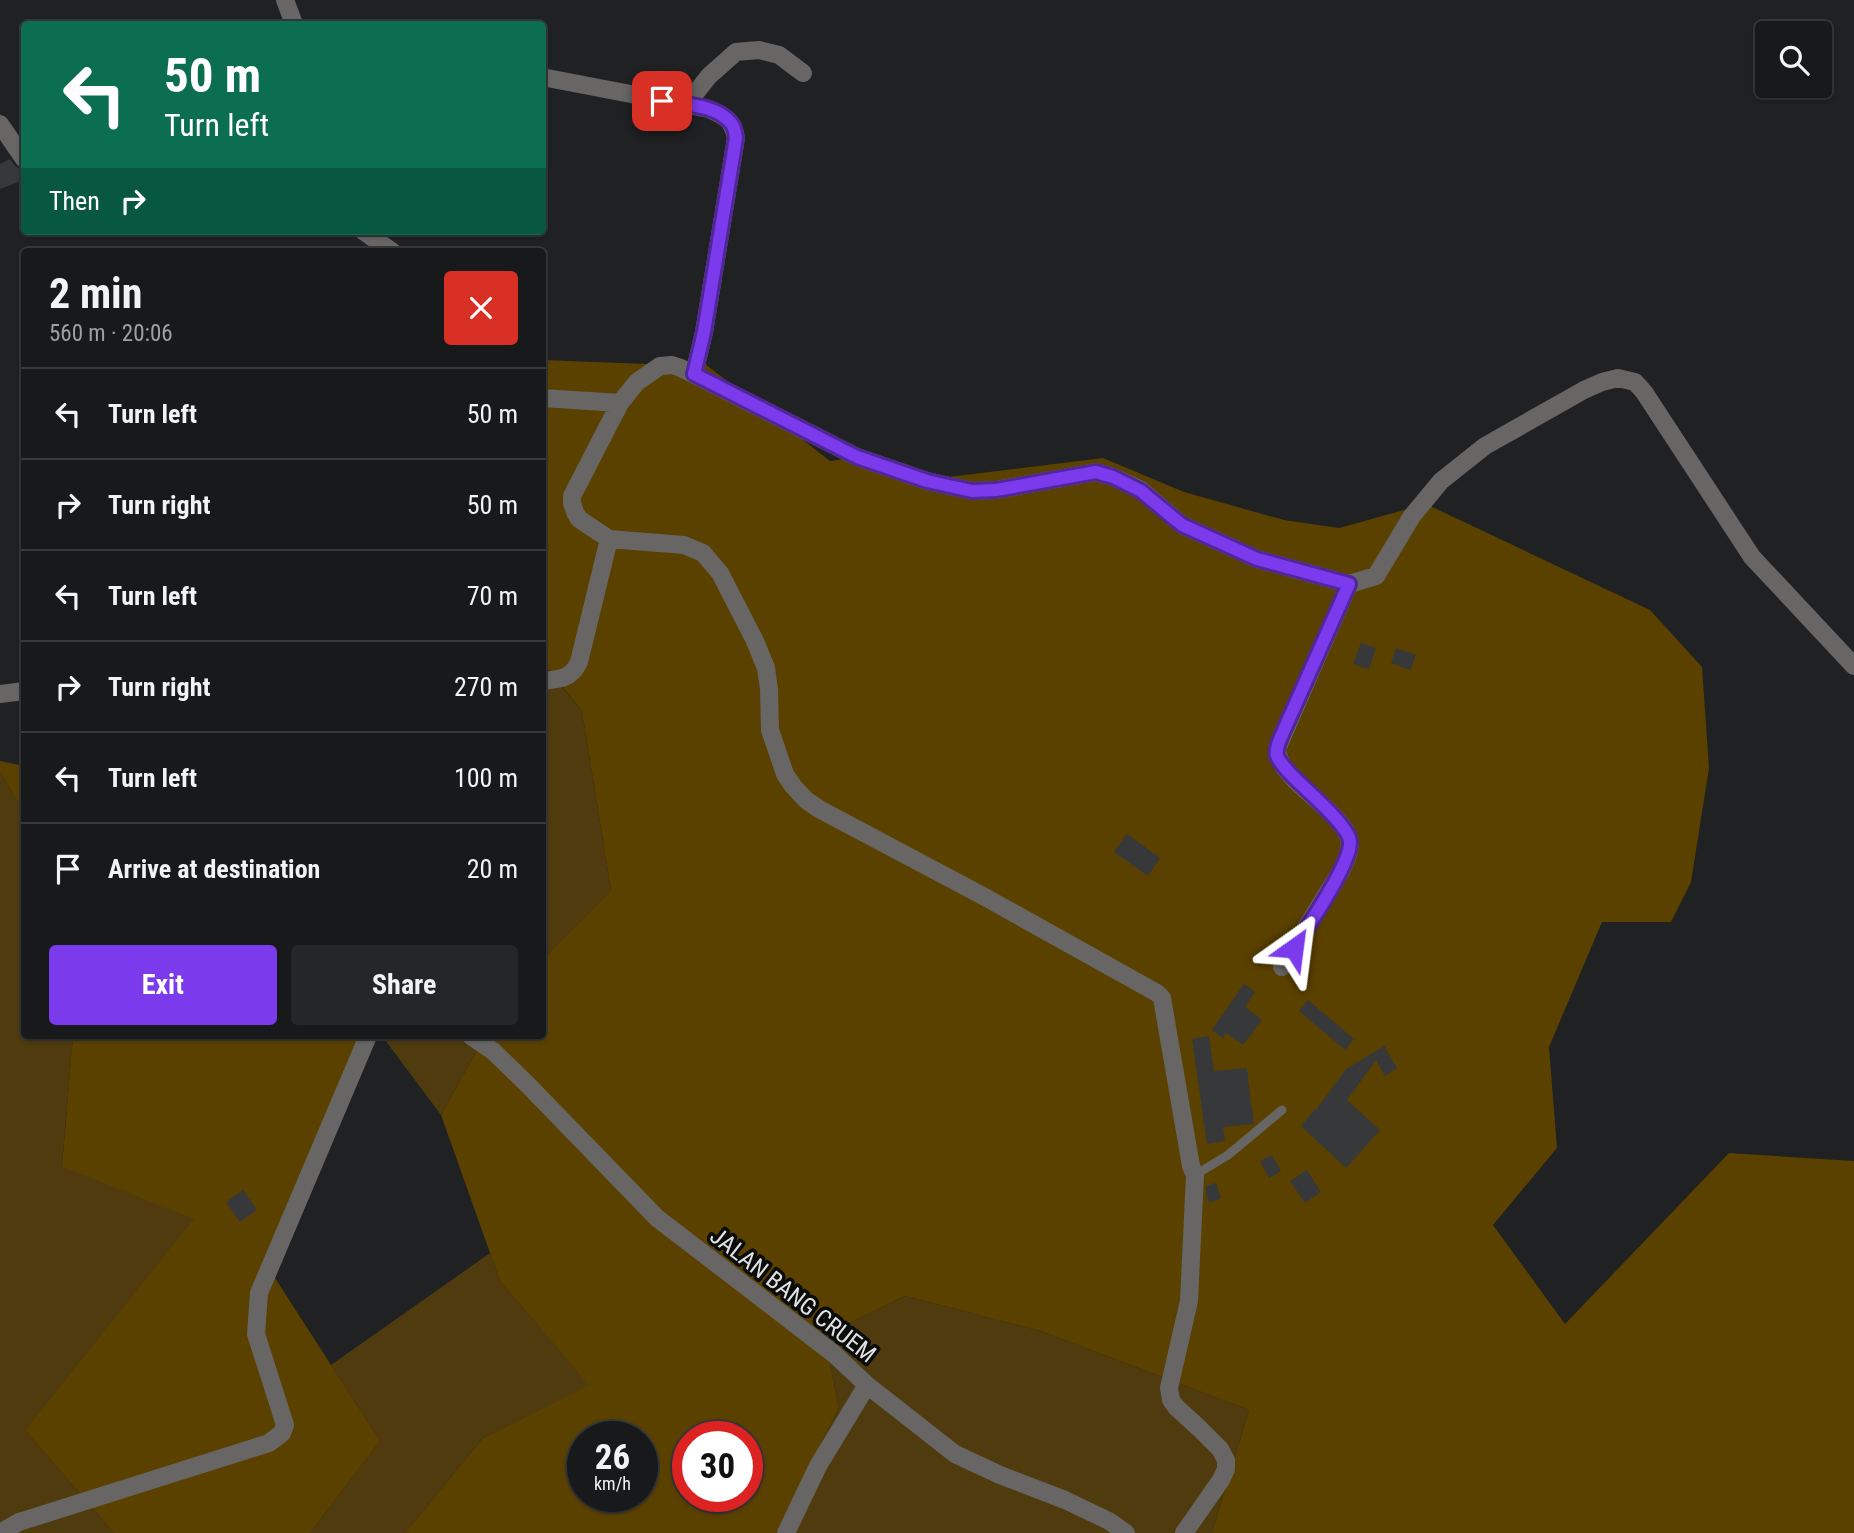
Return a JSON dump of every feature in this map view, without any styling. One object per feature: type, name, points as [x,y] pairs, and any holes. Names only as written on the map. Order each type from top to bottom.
[{"type":"street","points":[[285,0],[293,21]]},
{"type":"street","points":[[686,105],[709,76],[736,52],[759,50],[779,55],[803,73]]},
{"type":"street","points":[[546,78],[709,109],[724,116],[733,125],[736,138],[704,332],[694,374]]},
{"type":"street","points":[[0,124],[21,155]]},
{"type":"street","points":[[369,235],[387,248]]},
{"type":"street","points":[[1184,1533],[1221,1480],[1226,1469],[1226,1460],[1220,1450],[1176,1407],[1171,1400],[1169,1388],[1189,1301],[1195,1175],[1191,1166],[1162,998],[983,896],[819,809],[793,786],[785,774],[770,730],[766,668],[755,640],[720,573],[703,553],[684,544],[609,539],[579,519],[572,496],[620,403],[637,382],[660,366],[672,365],[857,457],[927,481],[972,491],[996,490],[1096,472],[1141,491],[1182,525],[1257,559],[1349,584],[1376,576],[1412,516],[1441,481],[1485,446],[1584,390],[1618,378],[1634,382],[1644,392],[1752,557],[1854,666]]},
{"type":"street","points":[[546,398],[620,403]]},
{"type":"street","points":[[546,680],[566,677],[579,662],[609,539]]},
{"type":"street","points":[[1282,967],[1341,871],[1348,854],[1350,840],[1342,825],[1291,775],[1278,758],[1277,749],[1349,584]]},
{"type":"street","points":[[0,694],[21,691]]},
{"type":"street","points":[[0,1533],[19,1522],[269,1443],[282,1433],[285,1425],[256,1334],[259,1293],[367,1039]]},
{"type":"street","name":"JALAN BANG CRUEM","points":[[475,1039],[493,1051],[527,1084],[657,1218],[834,1354],[867,1385],[955,1454],[1065,1500],[1109,1521],[1126,1533]]},
{"type":"street","points":[[786,1533],[818,1466],[867,1385]]},
{"type":"lane","points":[[1195,1175],[1228,1155],[1282,1110]]},
{"type":"shaded area","points":[[546,360],[672,365],[704,363],[830,461],[857,457],[940,478],[1103,458],[1184,492],[1284,520],[1339,528],[1426,504],[1650,610],[1702,667],[1709,768],[1691,882],[1671,922],[1602,922],[1549,1047],[1557,1148],[1493,1225],[1565,1324],[1729,1153],[1854,1161],[1854,1533],[1212,1533],[1249,1410],[1041,1331],[905,1296],[824,1335],[839,1408],[776,1533],[405,1533],[483,1438],[589,1385],[500,1281],[441,1115],[483,1039],[546,1039],[546,956],[611,890],[582,711],[546,667]]},
{"type":"shaded area","points":[[546,668],[582,711],[611,890],[546,956]]},
{"type":"shaded area","points":[[0,761],[21,765],[21,808],[0,771]]},
{"type":"shaded area","points":[[0,771],[21,808],[21,1039],[73,1039],[62,1165],[195,1219],[25,1430],[114,1533],[0,1533]]},
{"type":"shaded area","points":[[73,1039],[372,1039],[275,1278],[380,1441],[310,1533],[114,1533],[25,1430],[194,1219],[62,1166]]},
{"type":"shaded area","points":[[384,1039],[483,1039],[441,1115]]},
{"type":"shaded area","points":[[490,1253],[500,1281],[590,1385],[483,1438],[405,1533],[310,1533],[380,1441],[331,1365]]},
{"type":"shaded area","points":[[905,1296],[1041,1331],[1249,1410],[1212,1533],[776,1533],[839,1408],[824,1335]]},
{"type":"building","points":[[10,159],[21,169],[21,181],[0,189],[0,164]]},
{"type":"building","points":[[1361,643],[1376,648],[1369,669],[1353,664]]},
{"type":"building","points":[[1396,648],[1416,655],[1410,670],[1391,663]]},
{"type":"building","points":[[1127,834],[1160,858],[1148,876],[1114,852]]},
{"type":"building","points":[[1244,984],[1255,992],[1245,1007],[1262,1020],[1243,1045],[1226,1033],[1223,1038],[1212,1030]]},
{"type":"building","points":[[1308,1000],[1354,1039],[1345,1050],[1299,1011]]},
{"type":"building","points":[[1209,1036],[1214,1071],[1247,1068],[1254,1124],[1223,1127],[1225,1141],[1207,1144],[1192,1039]]},
{"type":"building","points":[[1388,1044],[1385,1048],[1397,1068],[1385,1076],[1376,1060],[1347,1100],[1380,1130],[1346,1168],[1301,1126],[1346,1069]]},
{"type":"building","points":[[1272,1155],[1281,1171],[1269,1178],[1260,1161]]},
{"type":"building","points":[[1307,1170],[1321,1192],[1305,1203],[1290,1181]]},
{"type":"building","points":[[1216,1183],[1221,1198],[1209,1203],[1206,1186]]},
{"type":"building","points":[[243,1190],[257,1210],[240,1222],[226,1202]]},
{"type":"route","points":[[662,101],[709,109],[724,116],[733,125],[736,138],[704,332],[694,374],[857,457],[927,481],[972,491],[996,490],[1096,472],[1141,491],[1182,525],[1257,559],[1349,584],[1277,749],[1278,758],[1291,775],[1342,825],[1350,840],[1341,871],[1294,948]]}]
